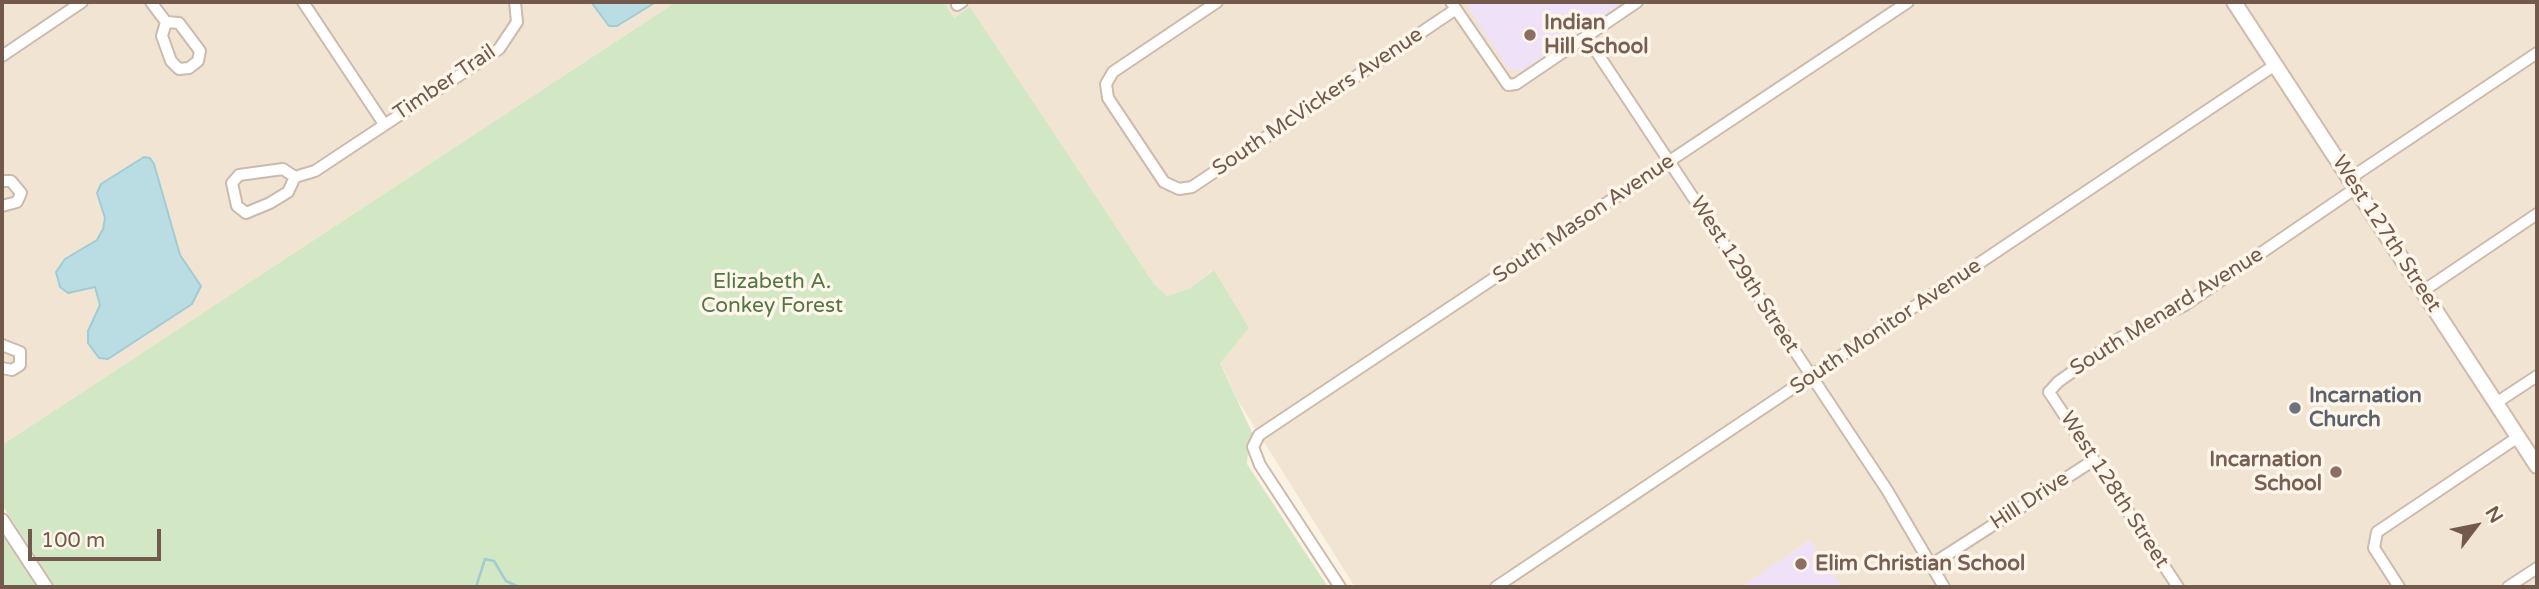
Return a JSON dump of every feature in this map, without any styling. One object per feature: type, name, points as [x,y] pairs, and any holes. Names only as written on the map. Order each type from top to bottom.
[{"type":"main road","name":"West 127th Street","points":[[2234,2],[2537,466]]},
{"type":"street","points":[[2,56],[82,2]]},
{"type":"street","points":[[151,2],[166,22],[179,23],[200,51],[198,61],[190,68],[179,69],[171,61],[162,36],[166,22]]},
{"type":"street","points":[[303,2],[384,124]]},
{"type":"street","name":"Timber Trail","points":[[295,177],[315,171],[499,49],[511,36],[517,22],[515,2]]},
{"type":"street","name":"South McVickers Avenue","points":[[1217,2],[1114,72],[1106,84],[1108,98],[1164,182],[1179,190],[1192,187],[1454,5]]},
{"type":"street","points":[[1454,5],[1508,85],[1516,84],[1637,2]]},
{"type":"street","name":"South Mason Avenue","points":[[1340,587],[1260,465],[1253,447],[1259,436],[1908,2]]},
{"type":"street","name":"West 129th Street","points":[[1586,36],[1887,490],[1944,587]]},
{"type":"street","name":"South Menard Avenue","points":[[2049,392],[2058,382],[2120,338],[2195,299],[2537,53]]},
{"type":"street","name":"South Monitor Avenue","points":[[1496,587],[2276,65]]},
{"type":"street","points":[[283,169],[295,177],[288,192],[270,203],[246,213],[237,206],[232,183],[239,175],[283,169]]},
{"type":"street","points":[[2,181],[11,181],[21,193],[17,202],[2,206]]},
{"type":"street","points":[[2423,291],[2537,214]]},
{"type":"street","points":[[2,345],[20,352],[20,365],[12,370],[2,368]]},
{"type":"street","points":[[2496,403],[2537,376]]},
{"type":"street","name":"West 128th Street","points":[[2049,392],[2178,587]]},
{"type":"street","points":[[2399,587],[2374,548],[2377,532],[2518,437]]},
{"type":"street","name":"Hill Drive","points":[[1931,565],[2094,460]]},
{"type":"street","points":[[2,520],[46,587]]},
{"type":"street","points":[[2508,587],[2537,568]]},
{"type":"shaded area","points":[[2,2],[676,2],[2,445]]},
{"type":"shaded area","points":[[944,2],[2537,2],[2537,587],[1842,587],[1810,540],[1741,587],[1355,587],[1237,399],[1220,362],[1249,328],[1213,270],[1190,288],[1167,296],[1154,284],[970,8],[954,18]]},
{"type":"shaded area","name":"Indian Hill School","points":[[1465,2],[1623,2],[1521,71],[1508,68]]},
{"type":"shaded area","name":"Elim Christian School","points":[[1810,540],[1842,587],[1741,587]]},
{"type":"green space","name":"Elizabeth A. Conkey Forest","points":[[676,2],[944,2],[954,18],[970,7],[1154,284],[1167,296],[1190,288],[1214,270],[1249,328],[1220,363],[1254,437],[1248,448],[1247,464],[1328,587],[56,587],[2,505],[2,445]]},
{"type":"green space","points":[[2,533],[38,587],[2,587]]},
{"type":"water","points":[[591,2],[656,2],[617,26],[609,26]]},
{"type":"water","points":[[144,157],[150,158],[154,164],[180,255],[201,286],[192,304],[108,359],[99,358],[88,343],[88,331],[100,305],[95,287],[68,293],[60,287],[56,272],[65,259],[97,240],[103,229],[105,218],[97,193],[101,184]]},
{"type":"waterway","points":[[476,587],[485,559],[494,561],[506,581],[519,587]]},
{"type":"place","name":"Indian Hill School","points":[[1530,35]]},
{"type":"place","name":"Incarnation Church","points":[[2295,408]]},
{"type":"place","name":"Incarnation School","points":[[2336,472]]},
{"type":"place","name":"Elim Christian School","points":[[1801,564]]}]
